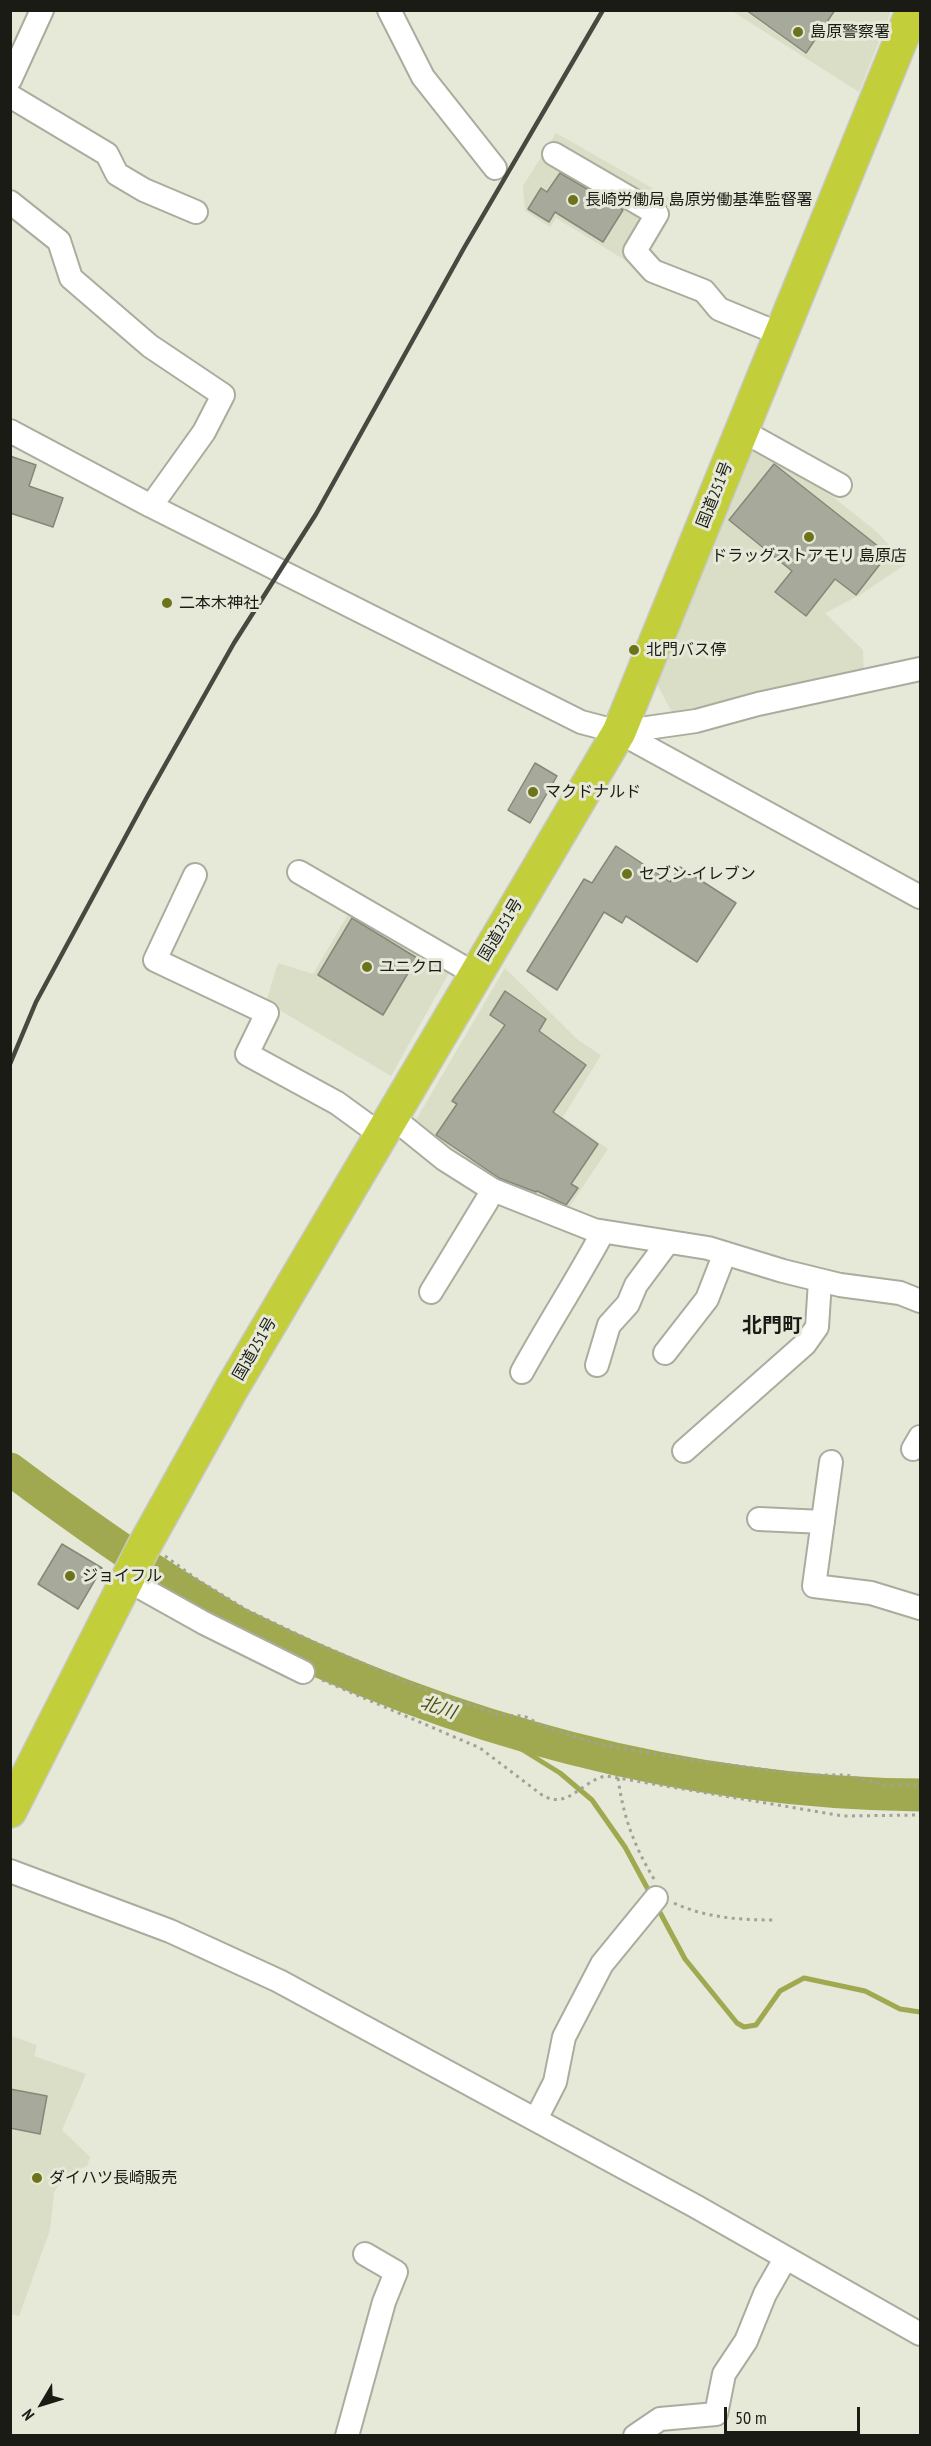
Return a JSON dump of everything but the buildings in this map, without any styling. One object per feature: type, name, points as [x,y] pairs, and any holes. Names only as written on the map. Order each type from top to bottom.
[{"type":"highway","name":"国道251号","points":[[10,1811],[20,1769],[232,1388],[618,732],[913,10]]},
{"type":"street","points":[[10,80],[42,10]]},
{"type":"street","points":[[389,10],[423,77],[495,168]]},
{"type":"street","points":[[10,96],[108,154],[117,174],[144,190],[196,212]]},
{"type":"street","points":[[554,154],[657,214],[635,251],[653,271],[704,291],[719,309],[780,334]]},
{"type":"street","points":[[10,202],[59,241],[71,278],[150,346],[223,395],[204,432],[151,506]]},
{"type":"street","points":[[741,429],[840,485]]},
{"type":"street","points":[[10,431],[151,506],[581,722],[618,732],[921,897]]},
{"type":"street","points":[[618,732],[696,721],[758,704],[920,669]]},
{"type":"street","points":[[299,872],[475,974]]},
{"type":"street","points":[[195,875],[154,960],[267,1013],[247,1054],[337,1103],[386,1126],[493,1190],[603,1232],[725,1253],[820,1281],[919,1297]]},
{"type":"street","points":[[522,1372],[544,1332],[562,1308],[603,1232]]},
{"type":"street","points":[[597,1365],[609,1325],[628,1304],[636,1285],[668,1242]]},
{"type":"street","points":[[665,1353],[707,1299],[725,1253]]},
{"type":"street","points":[[684,1451],[805,1344],[817,1327],[820,1281]]},
{"type":"street","points":[[831,1462],[814,1586],[871,1593],[921,1608]]},
{"type":"street","points":[[759,1519],[823,1522]]},
{"type":"street","points":[[137,1561],[204,1623],[303,1672]]},
{"type":"street","points":[[10,1871],[170,1931],[279,1981],[536,2119],[921,2334]]},
{"type":"street","points":[[536,2119],[555,2082],[564,2037],[602,1964],[658,1896]]},
{"type":"street","points":[[347,2436],[384,2302],[396,2272],[365,2254]]},
{"type":"street","points":[[635,2436],[660,2419],[716,2414],[724,2374],[746,2341],[765,2294],[785,2259]]},
{"type":"path","points":[[137,1561],[198,1580],[247,1610],[416,1686],[499,1715],[524,1716],[545,1727],[598,1744],[678,1758],[807,1775],[847,1775],[882,1785],[921,1785]]},
{"type":"path","points":[[303,1672],[480,1748],[547,1798],[563,1800],[599,1777],[618,1778],[843,1815],[921,1815]]},
{"type":"path","points":[[618,1778],[627,1826],[658,1896],[688,1910],[732,1920],[776,1920]]},
{"type":"shaded area","points":[[732,11],[891,11],[859,92]]},
{"type":"shaded area","points":[[556,133],[673,200],[633,265],[556,218],[550,227],[525,211],[523,186]]},
{"type":"shaded area","points":[[751,446],[803,473],[877,532],[906,564],[860,595],[825,613],[863,650],[864,674],[673,714],[656,682]]},
{"type":"shaded area","points":[[350,911],[450,971],[391,1076],[266,1002],[278,963],[313,974]]},
{"type":"shaded area","points":[[505,968],[578,1040],[601,1055],[563,1117],[608,1149],[566,1212],[494,1185],[413,1125]]},
{"type":"shaded area","name":"ダイハツ長崎販売","points":[[11,2036],[37,2045],[34,2056],[86,2074],[62,2130],[90,2157],[87,2166],[67,2174],[54,2192],[50,2230],[19,2316],[11,2314]]},
{"type":"waterway","name":"北川","points":[[10,1469],[121,1549],[234,1620],[320,1661],[402,1695],[485,1724],[571,1748],[657,1768],[744,1782],[832,1791],[920,1795]]},
{"type":"waterway","points":[[499,1728],[510,1742],[560,1773],[592,1800],[625,1847],[651,1895]]},
{"type":"waterway","points":[[656,1905],[685,1959],[737,2023],[744,2027],[756,2025],[780,1991],[804,1978],[865,1991],[900,2009],[920,2012]]},
{"type":"railway","points":[[10,1064],[36,1002],[147,797],[234,643],[316,514],[464,248],[603,10]]},
{"type":"place","name":"島原警察署","points":[[798,32]]},
{"type":"place","name":"長崎労働局 島原労働基準監督署","points":[[573,200]]},
{"type":"place","name":"ドラッグストアモリ 島原店","points":[[809,537]]},
{"type":"place","name":"二本木神社","points":[[167,603]]},
{"type":"place","name":"北門バス停","points":[[634,650]]},
{"type":"place","name":"マクドナルド","points":[[533,792]]},
{"type":"place","name":"セブン-イレブン","points":[[627,874]]},
{"type":"place","name":"ユニクロ","points":[[367,967]]},
{"type":"place","name":"ジョイフル","points":[[70,1576]]},
{"type":"place","name":"ダイハツ長崎販売","points":[[37,2178]]},
{"type":"district","name":"北門町","points":[[772,1326]]}]
